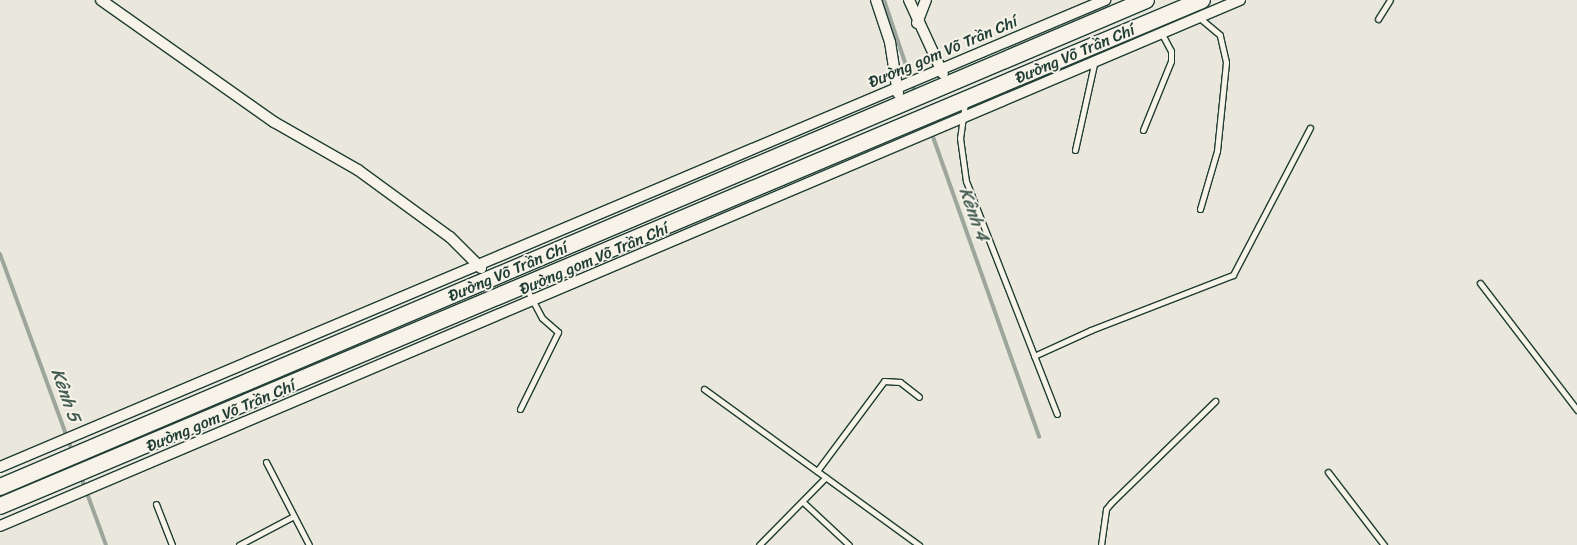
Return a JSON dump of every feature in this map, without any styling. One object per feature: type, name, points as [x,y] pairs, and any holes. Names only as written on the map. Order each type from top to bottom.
[{"type":"highway","name":"Đường Võ Trần Chí","points":[[0,487],[492,280],[942,80],[1146,0]]},
{"type":"highway","name":"Đường Võ Trần Chí","points":[[0,506],[285,389],[525,285],[900,129],[1202,0]]},
{"type":"street","points":[[100,0],[274,122],[358,170],[450,237],[492,280]]},
{"type":"street","points":[[876,0],[890,42],[902,97]]},
{"type":"street","points":[[909,0],[942,80]]},
{"type":"street","points":[[917,23],[926,0]]},
{"type":"street","name":"Đường gom Võ Trần Chí","points":[[942,80],[1105,0]]},
{"type":"street","name":"Đường gom Võ Trần Chí","points":[[0,526],[1094,64],[1240,0]]},
{"type":"street","name":"Đường gom Võ Trần Chí","points":[[0,468],[478,265],[902,97]]},
{"type":"lane","points":[[1378,20],[1390,0]]},
{"type":"lane","points":[[1200,18],[1220,35],[1226,62],[1217,151],[1200,209]]},
{"type":"lane","points":[[1144,130],[1171,61],[1171,51],[1162,34]]},
{"type":"lane","points":[[1075,150],[1094,64]]},
{"type":"lane","points":[[965,100],[960,138],[966,181],[1057,414]]},
{"type":"lane","points":[[1034,356],[1090,330],[1233,275],[1310,128]]},
{"type":"lane","points":[[1480,283],[1577,410]]},
{"type":"lane","points":[[520,409],[558,332],[542,318],[525,285]]},
{"type":"lane","points":[[818,471],[884,381],[900,382],[919,397]]},
{"type":"lane","points":[[704,389],[920,545]]},
{"type":"lane","points":[[1101,545],[1106,509],[1215,401]]},
{"type":"lane","points":[[266,462],[309,545]]},
{"type":"lane","points":[[1328,472],[1384,545]]},
{"type":"lane","points":[[759,545],[826,477]]},
{"type":"lane","points":[[803,502],[849,545]]},
{"type":"lane","points":[[156,504],[172,545]]},
{"type":"lane","points":[[239,545],[294,516]]},
{"type":"waterway","name":"Kênh 4","points":[[884,0],[915,92]]},
{"type":"waterway","name":"Kênh 4","points":[[927,120],[1039,437]]},
{"type":"waterway","name":"Kênh 5","points":[[0,254],[72,451]]},
{"type":"waterway","name":"Kênh 5","points":[[81,477],[106,545]]}]
